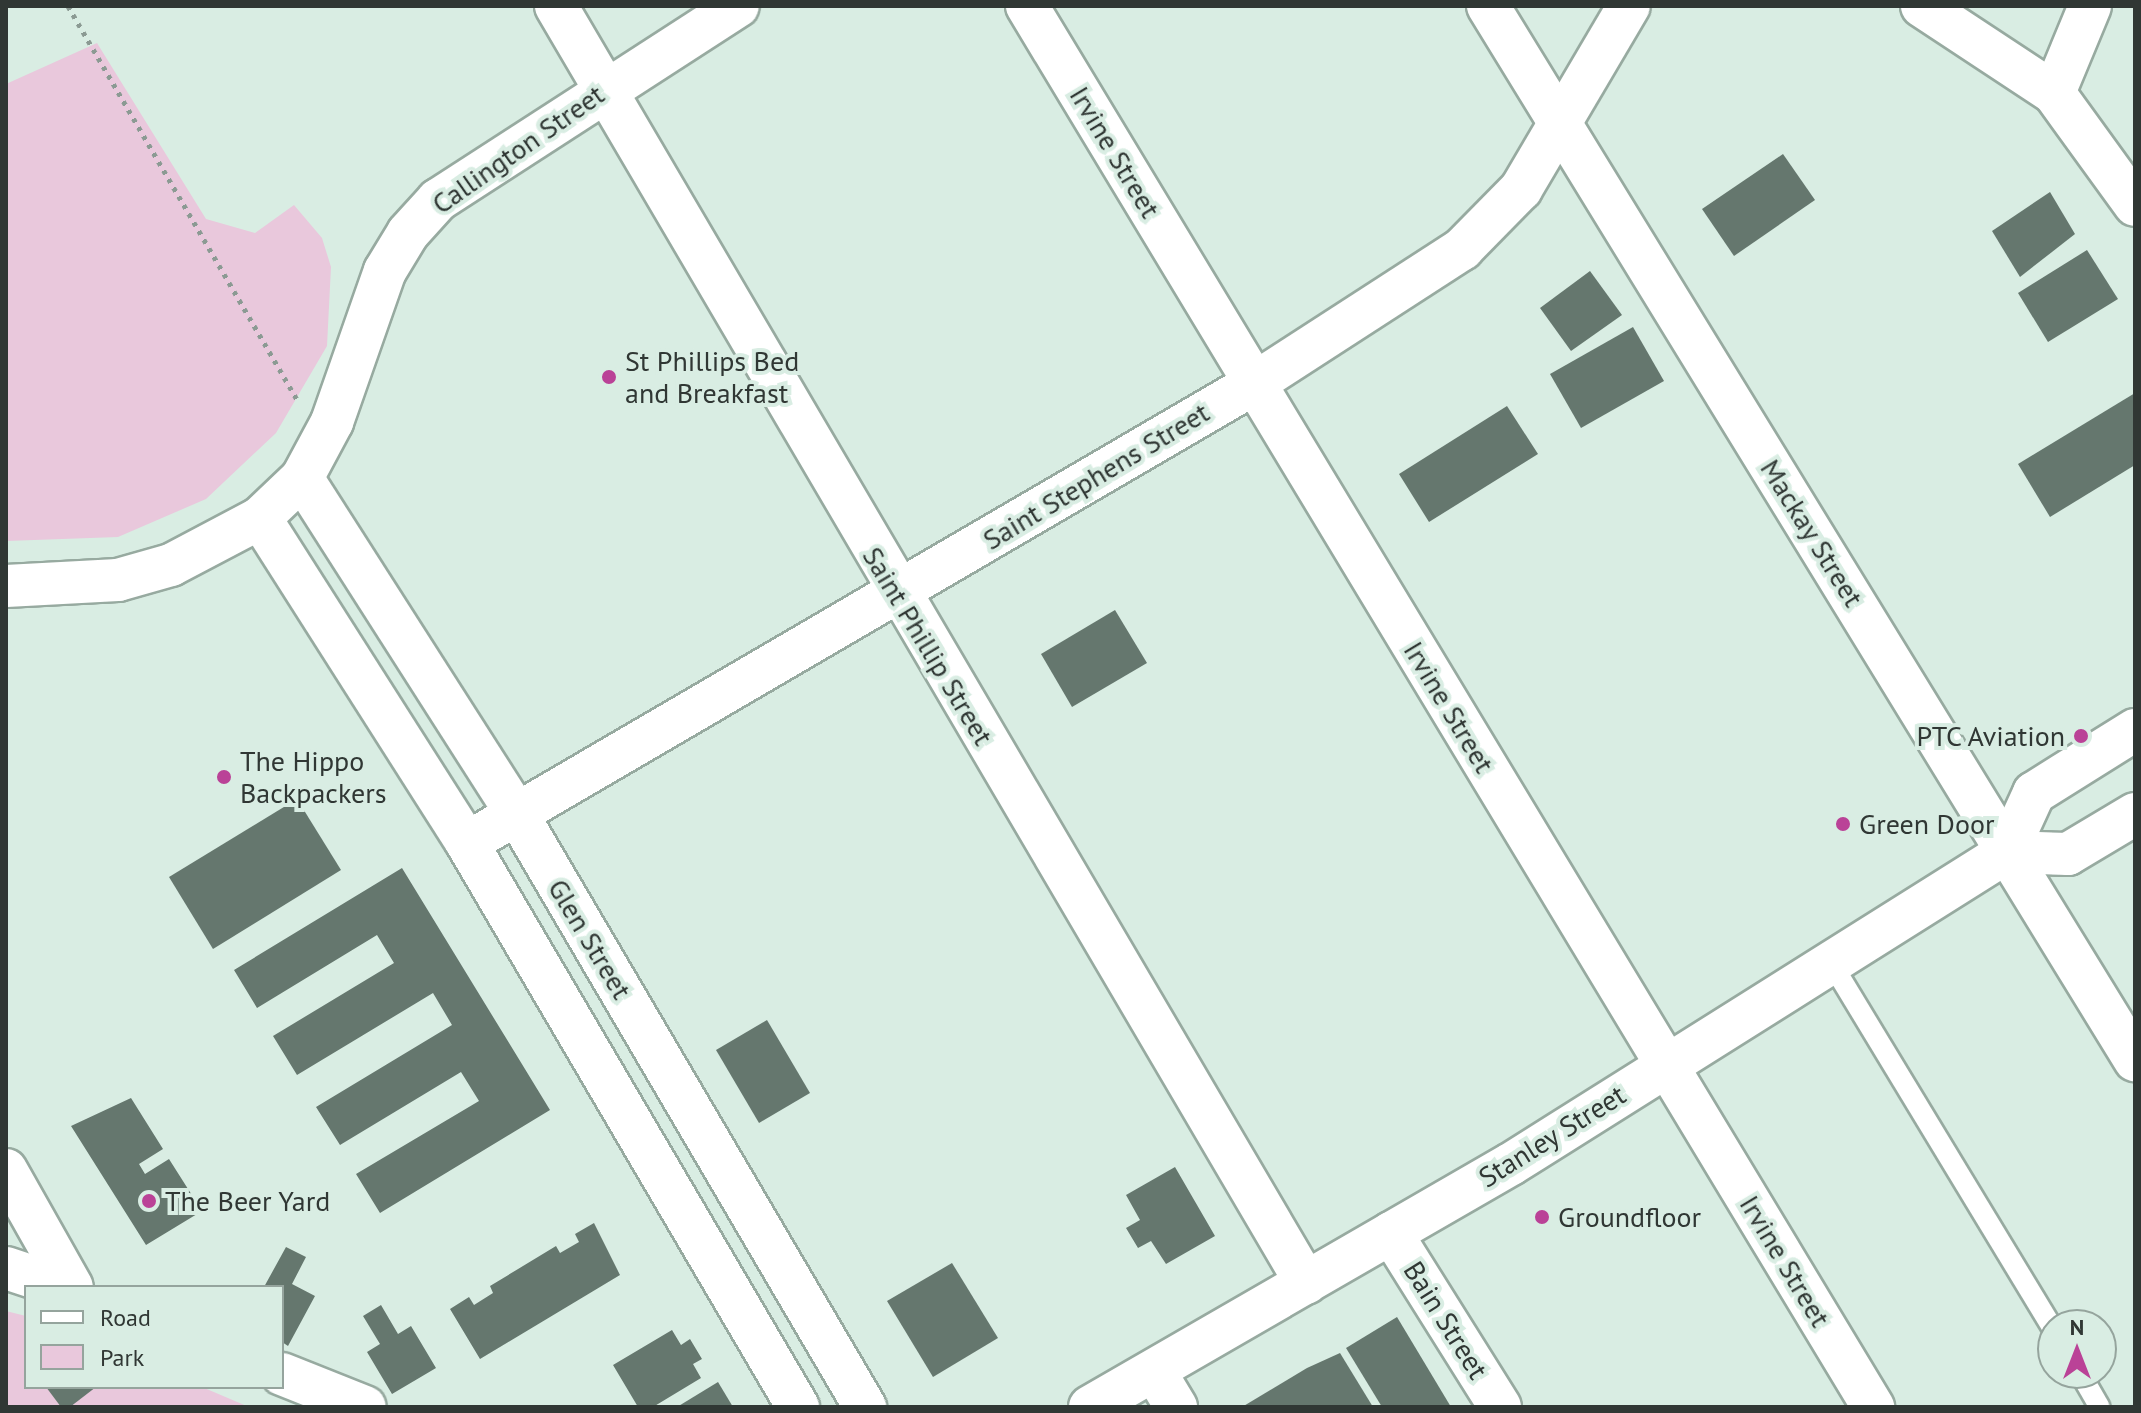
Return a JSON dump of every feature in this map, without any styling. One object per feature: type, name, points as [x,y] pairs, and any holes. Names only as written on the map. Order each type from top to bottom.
[{"type":"street","name":"Saint Phillip Street","points":[[556,6],[897,594],[1306,1283]]},
{"type":"street","name":"Callington Street","points":[[6,586],[118,580],[171,565],[260,518],[302,478],[332,422],[385,271],[408,233],[438,200],[602,89],[738,6]]},
{"type":"street","name":"Irvine Street","points":[[1027,6],[1873,1407]]},
{"type":"street","name":"Mackay Street","points":[[1488,6],[2135,1060]]},
{"type":"street","name":"Saint Stephens Street","points":[[467,843],[1255,383],[1495,221],[1559,123],[1629,6]]},
{"type":"street","points":[[1922,6],[2054,93],[2122,155],[2135,205]]},
{"type":"street","points":[[2054,93],[2090,6]]},
{"type":"street","name":"Glen Street","points":[[302,478],[517,814],[865,1407]]},
{"type":"street","name":"Glen Street","points":[[260,518],[467,843],[798,1407]]},
{"type":"street","points":[[2135,730],[2034,793],[2007,852],[2068,854],[2135,814]]},
{"type":"street","name":"Stanley Street","points":[[1090,1407],[1165,1390],[1306,1283],[1832,964],[2007,852]]},
{"type":"street","points":[[6,1170],[71,1285]]},
{"type":"street","name":"Bain Street","points":[[1391,1233],[1500,1407]]},
{"type":"street","points":[[6,1268],[57,1285]]},
{"type":"street","points":[[284,1375],[365,1407]]},
{"type":"lane","points":[[1832,964],[2041,1309]]},
{"type":"lane","points":[[2089,1389],[2100,1407]]},
{"type":"path","points":[[68,6],[301,406],[332,422]]},
{"type":"green space","points":[[97,43],[206,219],[255,233],[294,205],[322,238],[331,267],[327,346],[276,433],[206,499],[118,537],[6,541],[6,84]]},
{"type":"green space","points":[[6,1311],[24,1316],[24,1389],[207,1389],[249,1407],[6,1407]]},
{"type":"building","points":[[1783,154],[1815,200],[1734,256],[1702,209]]},
{"type":"building","points":[[2050,192],[2075,234],[2020,277],[1992,231]]},
{"type":"building","points":[[2087,250],[2118,299],[2048,342],[2018,293]]},
{"type":"building","points":[[1590,271],[1622,315],[1571,351],[1540,308]]},
{"type":"building","points":[[1633,327],[1664,381],[1581,428],[1550,374]]},
{"type":"building","points":[[2135,393],[2135,465],[2050,517],[2018,464]]},
{"type":"building","points":[[1507,406],[1538,454],[1429,522],[1399,474]]},
{"type":"building","points":[[1115,610],[1147,663],[1072,707],[1041,654]]},
{"type":"building","points":[[297,799],[341,870],[213,949],[169,877]]},
{"type":"building","points":[[402,868],[550,1110],[380,1213],[356,1174],[479,1101],[461,1072],[340,1145],[316,1107],[452,1025],[433,993],[297,1075],[273,1036],[394,963],[377,935],[257,1008],[234,970]]},
{"type":"building","points":[[767,1020],[810,1093],[759,1123],[716,1050]]},
{"type":"building","points":[[131,1098],[163,1149],[139,1164],[145,1174],[169,1159],[202,1211],[146,1245],[71,1126]]},
{"type":"building","points":[[1175,1167],[1215,1236],[1166,1264],[1151,1241],[1138,1248],[1126,1228],[1140,1220],[1126,1195]]},
{"type":"building","points":[[594,1223],[620,1275],[480,1359],[450,1309],[469,1297],[474,1305],[493,1293],[490,1286],[556,1246],[560,1253],[579,1242],[575,1234]]},
{"type":"building","points":[[286,1247],[306,1257],[292,1284],[315,1296],[288,1346],[284,1343],[284,1285],[265,1285]]},
{"type":"building","points":[[952,1263],[998,1338],[933,1377],[887,1301]]},
{"type":"building","points":[[381,1305],[398,1334],[411,1326],[436,1368],[392,1394],[367,1352],[380,1344],[363,1316]]},
{"type":"building","points":[[1397,1317],[1451,1407],[1382,1407],[1346,1348]]},
{"type":"building","points":[[672,1330],[681,1345],[690,1339],[702,1359],[693,1364],[701,1378],[653,1407],[638,1407],[613,1365]]},
{"type":"building","points":[[1340,1353],[1373,1407],[1242,1407],[1307,1368]]},
{"type":"building","points":[[718,1382],[733,1407],[677,1407]]},
{"type":"building","points":[[48,1389],[93,1389],[70,1407],[61,1407]]},
{"type":"place","name":"St Phillips Bed and Breakfast","points":[[609,377]]},
{"type":"place","name":"PTC Aviation","points":[[2081,736]]},
{"type":"place","name":"The Hippo Backpackers","points":[[224,777]]},
{"type":"place","name":"Green Door","points":[[1843,824]]},
{"type":"place","name":"The Beer Yard","points":[[149,1201]]},
{"type":"place","name":"Groundfloor","points":[[1542,1217]]}]
